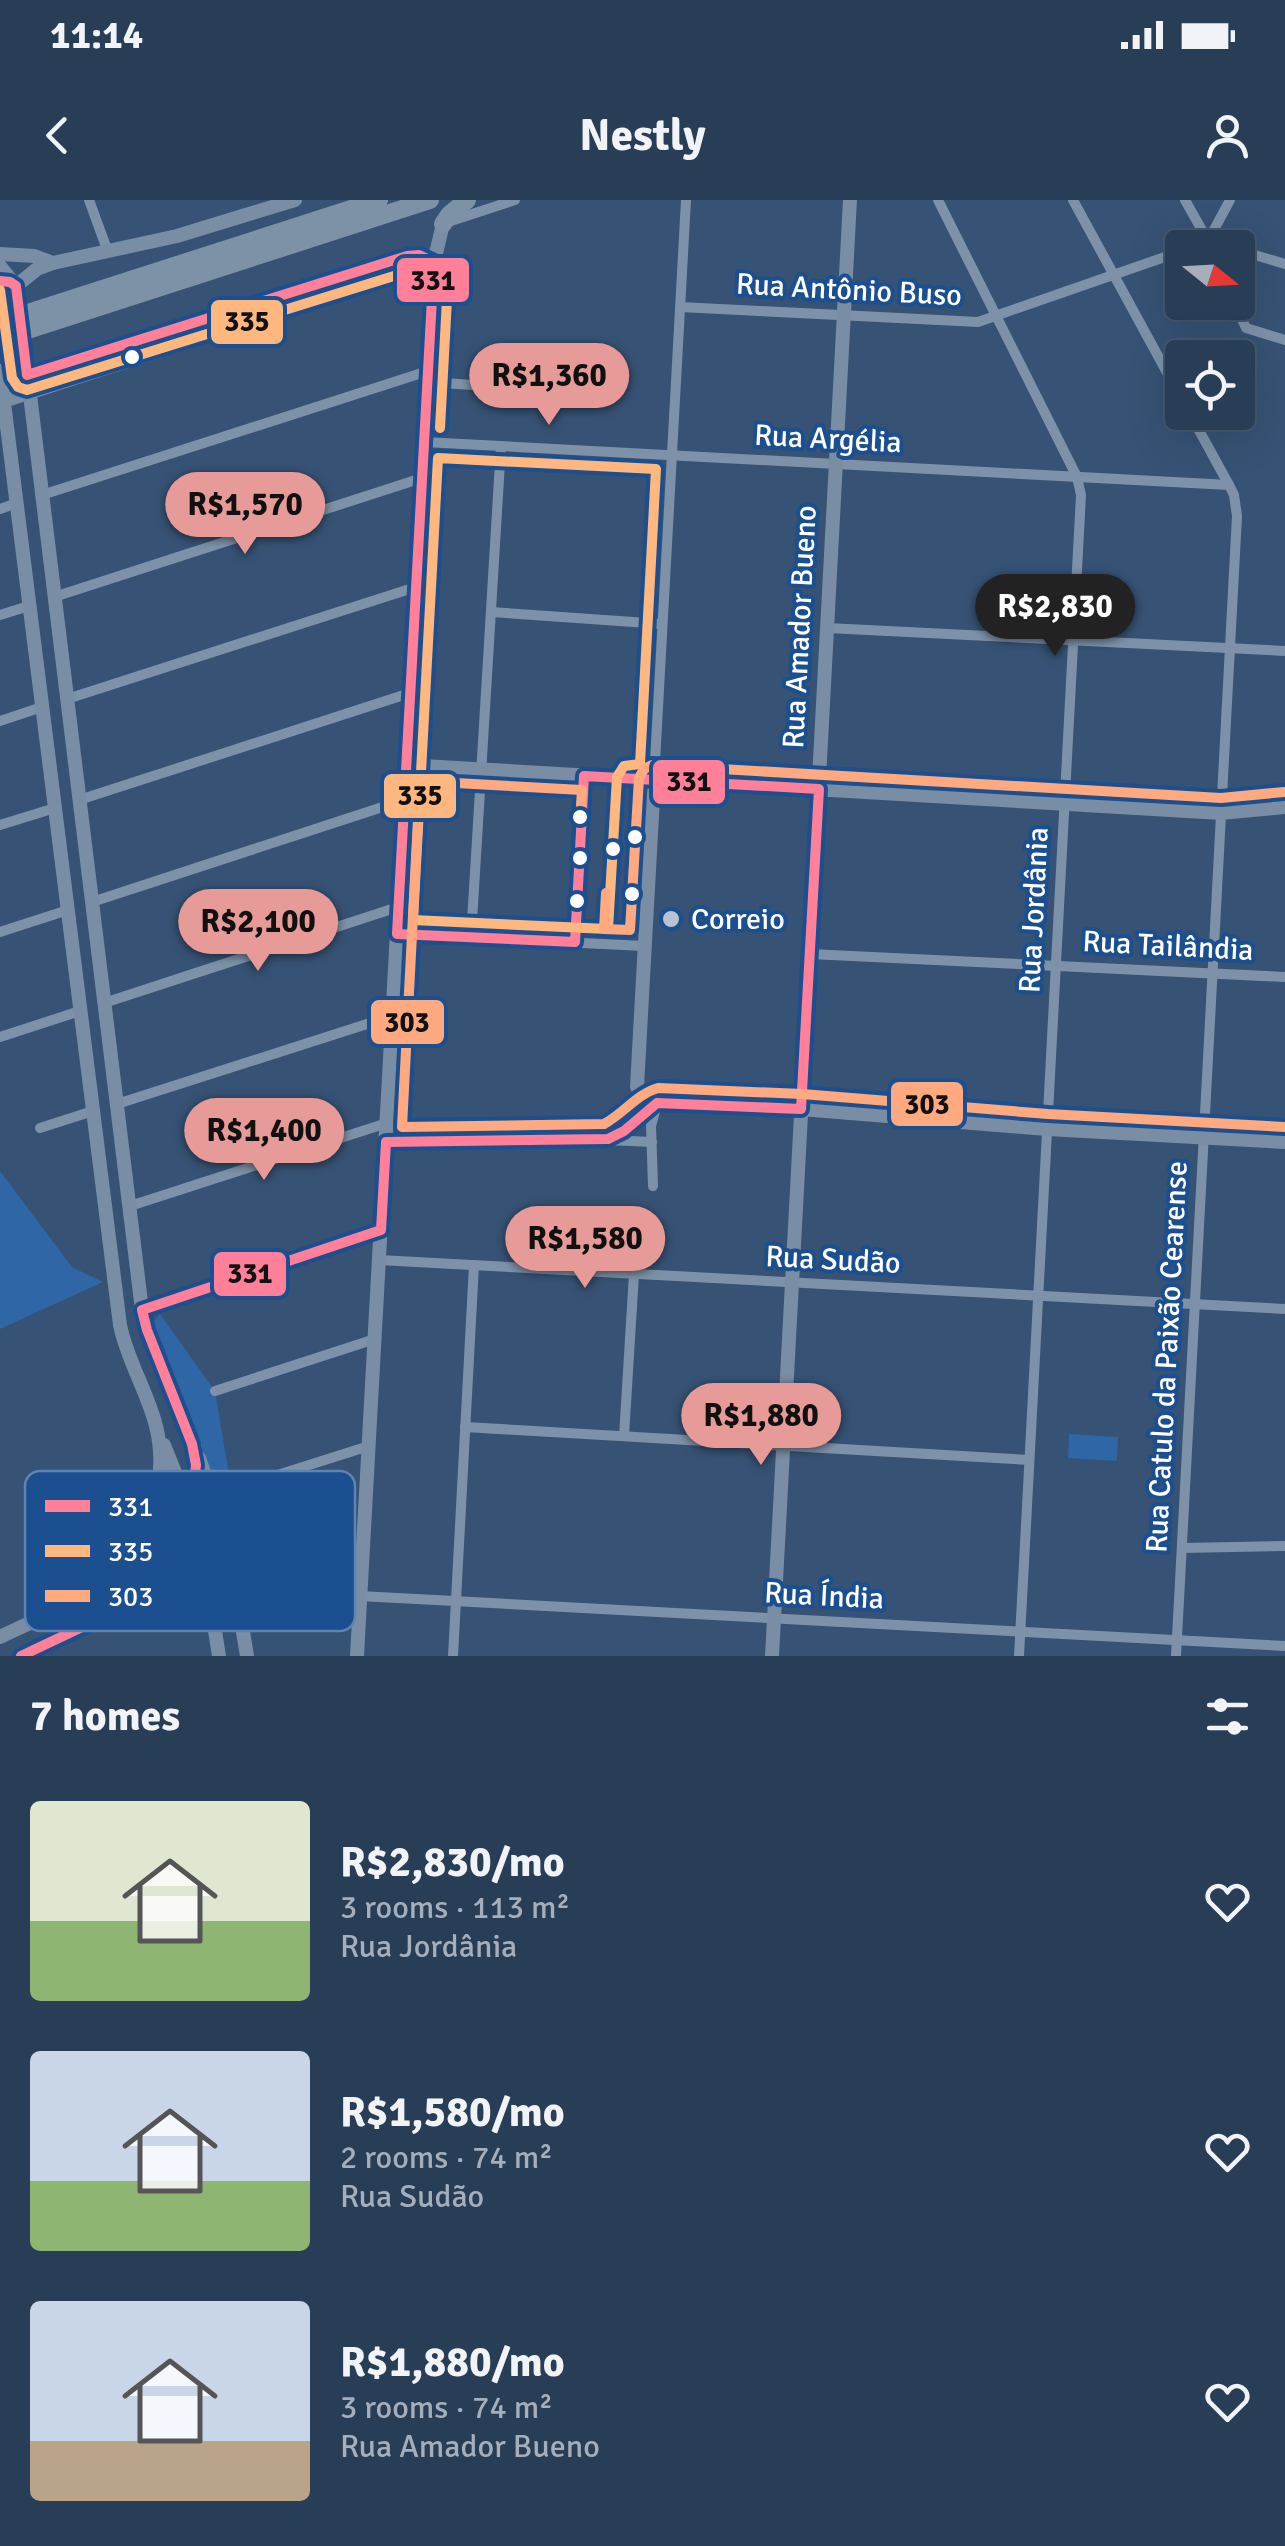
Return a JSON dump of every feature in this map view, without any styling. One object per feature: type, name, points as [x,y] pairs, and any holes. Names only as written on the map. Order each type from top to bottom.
[{"type":"highway","points":[[0,322],[379,200]]},
{"type":"highway","points":[[0,339],[430,200]]},
{"type":"highway","points":[[442,224],[467,200]]},
{"type":"street","points":[[89,200],[108,252]]},
{"type":"street","points":[[17,293],[38,269],[54,263],[177,236],[271,204],[295,200]]},
{"type":"street","points":[[357,1656],[434,262],[442,224],[515,200]]},
{"type":"street","points":[[686,200],[637,1087],[646,1100],[657,1103],[1285,1142]]},
{"type":"street","name":"Rua Amador Bueno","points":[[772,1656],[850,200]]},
{"type":"street","name":"Rua Jordânia","points":[[938,200],[1077,477],[1081,495],[1019,1656]]},
{"type":"street","points":[[1073,200],[1165,369]]},
{"type":"street","points":[[1185,200],[1202,230]]},
{"type":"street","points":[[1216,230],[1230,200]]},
{"type":"street","points":[[0,254],[34,256],[54,263]]},
{"type":"street","points":[[27,375],[407,256],[420,255],[434,262]]},
{"type":"street","points":[[1255,255],[1285,264]]},
{"type":"street","name":"Rua Antônio Buso","points":[[680,307],[969,322],[996,317],[1165,256]]},
{"type":"street","points":[[2,401],[434,262]]},
{"type":"street","points":[[17,293],[0,265],[54,263]]},
{"type":"street","points":[[0,281],[10,282],[17,293]]},
{"type":"street","points":[[1242,320],[1246,328],[1285,340]]},
{"type":"street","points":[[25,354],[142,1310],[204,1471]]},
{"type":"street","points":[[0,372],[123,1340],[175,1471]]},
{"type":"street","points":[[42,495],[428,376],[612,394]]},
{"type":"street","name":"Rua Catulo da Paixão Cearense","points":[[1176,1656],[1238,516],[1234,495],[1200,430]]},
{"type":"street","name":"Rua Argélia","points":[[424,442],[1229,485]]},
{"type":"street","points":[[471,938],[501,446]]},
{"type":"street","points":[[54,598],[422,478]]},
{"type":"street","points":[[0,508],[16,503]]},
{"type":"street","points":[[20,529],[24,536],[40,537],[45,522]]},
{"type":"street","points":[[24,564],[40,554],[50,563]]},
{"type":"street","points":[[67,699],[416,587]]},
{"type":"street","points":[[0,616],[30,606]]},
{"type":"street","points":[[491,612],[662,624]]},
{"type":"street","points":[[827,628],[1285,651]]},
{"type":"street","points":[[79,800],[410,693]]},
{"type":"street","points":[[0,721],[42,707]]},
{"type":"street","points":[[406,766],[1222,813],[1285,807]]},
{"type":"street","points":[[92,902],[404,800]]},
{"type":"street","points":[[0,826],[55,808]]},
{"type":"street","points":[[60,851],[69,861],[76,861],[82,858],[85,845]]},
{"type":"street","points":[[66,890],[72,876],[83,876],[90,884]]},
{"type":"street","points":[[104,1003],[398,907]]},
{"type":"street","points":[[0,932],[68,910]]},
{"type":"street","points":[[397,934],[644,946]]},
{"type":"street","name":"Rua Tailândia","points":[[810,954],[1285,977]]},
{"type":"street","points":[[0,1037],[80,1011]]},
{"type":"street","points":[[117,1104],[392,1016]]},
{"type":"street","points":[[597,1140],[617,1136],[657,1103]]},
{"type":"street","points":[[652,1186],[651,1126],[657,1103]]},
{"type":"street","points":[[40,1128],[93,1112]]},
{"type":"street","points":[[130,1206],[386,1123]]},
{"type":"street","points":[[98,1146],[109,1151],[115,1149],[121,1138]]},
{"type":"street","points":[[386,1142],[652,1142]]},
{"type":"street","points":[[102,1174],[104,1169],[116,1165],[125,1172]]},
{"type":"street","points":[[142,1310],[381,1230]]},
{"type":"street","name":"Rua Sudão","points":[[379,1260],[1285,1310]]},
{"type":"street","points":[[453,1656],[474,1265]]},
{"type":"street","points":[[624,1436],[634,1274]]},
{"type":"street","points":[[215,1391],[374,1340]]},
{"type":"street","points":[[156,1426],[160,1471]]},
{"type":"street","points":[[465,1427],[1029,1460]]},
{"type":"street","points":[[290,1471],[369,1446]]},
{"type":"street","points":[[195,1447],[196,1471]]},
{"type":"street","points":[[1182,1548],[1285,1546]]},
{"type":"street","points":[[355,1556],[362,1554]]},
{"type":"street","name":"Rua Índia","points":[[360,1596],[1285,1646]]},
{"type":"street","points":[[0,1636],[25,1624]]},
{"type":"street","points":[[21,1656],[70,1631]]},
{"type":"street","points":[[215,1631],[219,1656]]},
{"type":"street","points":[[243,1631],[247,1656]]},
{"type":"shaded area","points":[[0,1171],[72,1267],[103,1282],[0,1329]]},
{"type":"shaded area","points":[[160,1314],[215,1391],[228,1471],[211,1471],[153,1322]]},
{"type":"shaded area","points":[[1069,1434],[1118,1437],[1117,1461],[1068,1458]]},
{"type":"transit line","name":"331","points":[[0,281],[16,286],[27,375],[407,256],[419,255],[434,262],[397,934],[575,942],[584,776],[819,789],[801,1109],[657,1103],[624,1131],[608,1139],[386,1142],[381,1230],[142,1310],[192,1444],[195,1471]]},
{"type":"transit line","name":"335","points":[[440,428],[449,263]]},
{"type":"transit line","name":"335","points":[[0,290],[12,378],[18,387],[27,390],[410,271],[428,276]]},
{"type":"transit line","name":"335","points":[[438,458],[656,469],[640,764],[624,766],[617,777],[608,929],[413,920],[438,458]]},
{"type":"transit line","name":"303","points":[[606,893],[604,929],[630,930],[639,778],[652,765],[1221,798],[1284,792]]},
{"type":"transit line","name":"303","points":[[580,820],[582,790],[420,781],[402,1127],[604,1124],[658,1088],[1285,1127]]},
{"type":"transit line","name":"331","points":[[21,1656],[74,1631]]},
{"type":"place","name":"Correio","points":[[671,919]]}]
